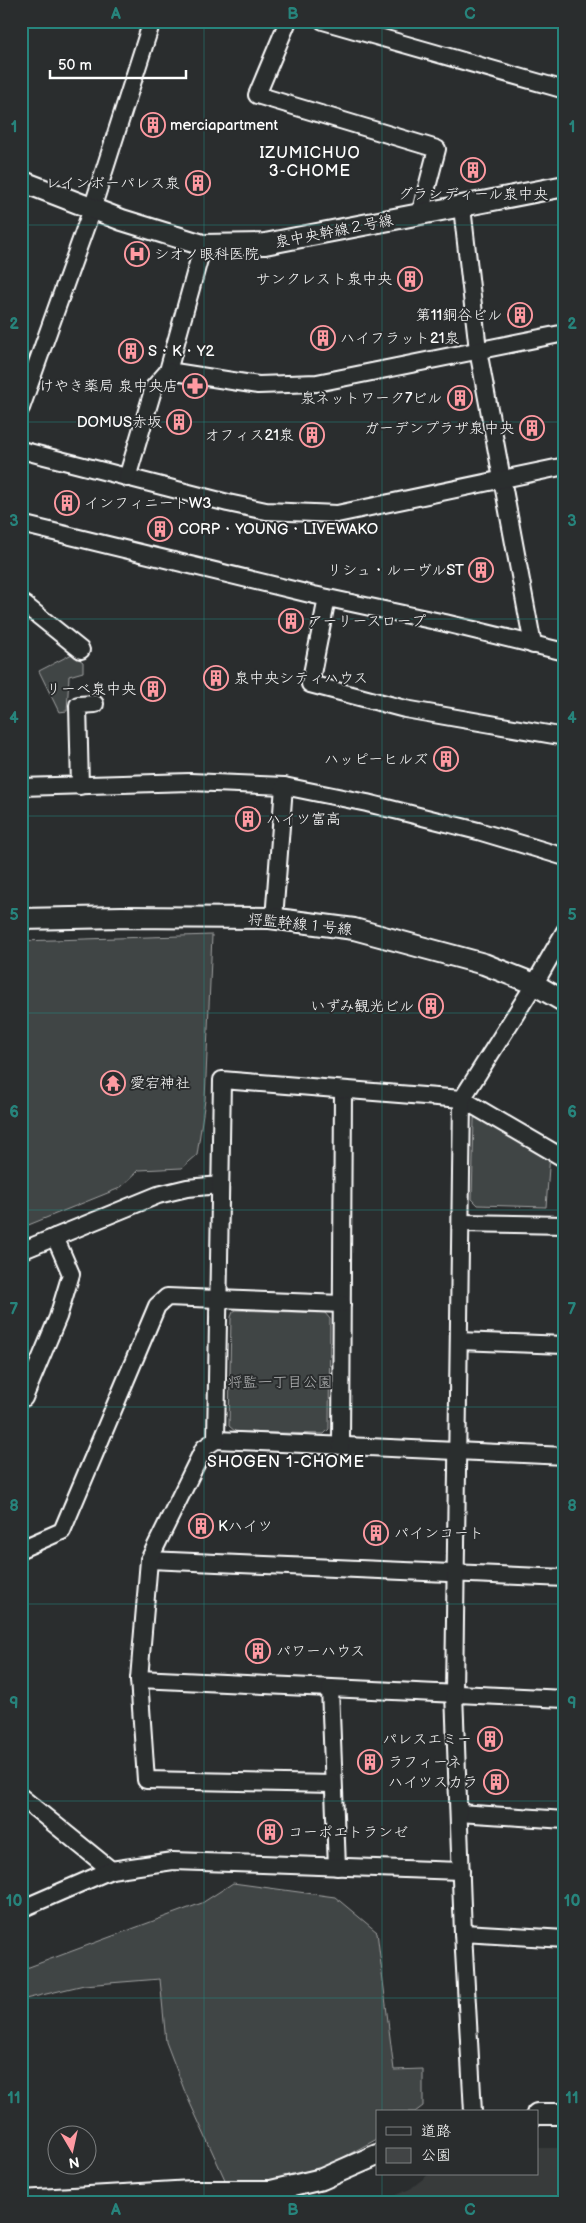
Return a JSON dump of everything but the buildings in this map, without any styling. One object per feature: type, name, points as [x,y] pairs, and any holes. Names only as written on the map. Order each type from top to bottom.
[{"type":"street","points":[[21,408],[92,209],[152,21]]},
{"type":"street","points":[[288,21],[257,95],[437,149],[420,214]]},
{"type":"street","points":[[333,22],[565,90]]},
{"type":"street","name":"泉中央幹線２号線","points":[[21,181],[92,209],[203,245],[265,244],[565,186]]},
{"type":"street","points":[[462,207],[478,350],[533,645]]},
{"type":"street","points":[[128,478],[154,387],[168,371],[203,245]]},
{"type":"street","points":[[168,371],[258,385],[317,383],[565,333]]},
{"type":"street","points":[[21,450],[266,511],[337,514],[565,466]]},
{"type":"street","points":[[21,524],[327,598],[445,623],[565,652]]},
{"type":"street","points":[[327,598],[310,684],[405,709],[565,737]]},
{"type":"street","points":[[21,607],[25,605],[81,650]]},
{"type":"street","points":[[80,786],[78,705],[95,704]]},
{"type":"street","points":[[21,787],[190,782],[284,786],[368,803],[478,831],[565,857]]},
{"type":"street","points":[[274,919],[284,786]]},
{"type":"street","name":"将監幹線１号線","points":[[21,919],[122,917],[274,919],[354,929],[484,964],[534,985],[565,1002]]},
{"type":"street","points":[[473,2110],[463,1933],[454,1693],[462,1099],[534,985],[565,931]]},
{"type":"street","points":[[216,1440],[222,1080],[462,1099],[565,1159]]},
{"type":"street","points":[[341,1446],[343,1090]]},
{"type":"street","points":[[21,1251],[158,1195],[187,1188],[220,1185]]},
{"type":"street","points":[[461,1223],[565,1224]]},
{"type":"street","points":[[21,1398],[24,1398],[58,1317],[71,1274],[55,1237]]},
{"type":"street","points":[[21,1549],[62,1531],[157,1306],[166,1297],[342,1304]]},
{"type":"street","points":[[459,1341],[565,1345]]},
{"type":"street","points":[[334,1784],[146,1780],[139,1679],[149,1560],[204,1448],[216,1440],[565,1456]]},
{"type":"street","points":[[149,1560],[565,1578]]},
{"type":"street","points":[[139,1679],[565,1699]]},
{"type":"street","points":[[330,1688],[337,1867]]},
{"type":"street","points":[[21,1797],[111,1870]]},
{"type":"street","points":[[459,1813],[565,1820]]},
{"type":"street","points":[[21,1909],[111,1870],[173,1861],[461,1871]]},
{"type":"street","points":[[463,1933],[565,1939]]},
{"type":"street","points":[[538,2114],[565,2114]]},
{"type":"street","points":[[21,2201],[192,2191],[271,2191],[322,2179],[376,2155]]},
{"type":"shaded area","points":[[538,2148],[565,2148],[565,2202],[380,2202],[410,2189],[426,2176],[538,2176]]},
{"type":"green space","points":[[72,654],[83,662],[83,672],[69,676],[67,711],[59,712],[39,671]]},
{"type":"green space","name":"愛宕神社","points":[[212,935],[205,1100],[197,1155],[182,1168],[139,1170],[120,1188],[21,1228],[21,941]]},
{"type":"green space","points":[[481,1117],[550,1154],[546,1207],[478,1205],[472,1199],[474,1118]]},
{"type":"green space","name":"将監一丁目公園","points":[[236,1310],[325,1313],[330,1319],[329,1429],[324,1434],[236,1432],[229,1426],[231,1317]]},
{"type":"green space","points":[[233,1883],[335,1897],[377,1932],[394,2070],[423,2069],[423,2106],[418,2110],[376,2110],[376,2140],[322,2169],[278,2181],[227,2184],[185,2092],[166,2042],[160,1979],[84,1985],[21,2000],[21,1970],[202,1903]]},
{"type":"place","name":"merciapartment","points":[[153,125]]},
{"type":"place","name":"グランディール泉中央","points":[[473,170]]},
{"type":"place","name":"レインボーパレス泉","points":[[198,183]]},
{"type":"place","name":"シオノ眼科医院","points":[[137,254]]},
{"type":"place","name":"サンクレスト泉中央","points":[[410,279]]},
{"type":"place","name":"第11銅谷ビル","points":[[520,315]]},
{"type":"place","name":"ハイフラット21泉","points":[[323,338]]},
{"type":"place","name":"S・K・Y2","points":[[131,351]]},
{"type":"place","name":"けやき薬局 泉中央店","points":[[195,386]]},
{"type":"place","name":"泉ネットワーク7ビル","points":[[460,398]]},
{"type":"place","name":"DOMUS赤坂","points":[[179,422]]},
{"type":"place","name":"ガーデンプラザ泉中央","points":[[532,428]]},
{"type":"place","name":"オフィス21泉","points":[[312,435]]},
{"type":"place","name":"インフィニートW3","points":[[67,503]]},
{"type":"place","name":"CORP・YOUNG・LIVEWAKO","points":[[160,529]]},
{"type":"place","name":"リシュ・ルーヴルST","points":[[481,570]]},
{"type":"place","name":"アーリースロープ","points":[[291,621]]},
{"type":"place","name":"泉中央シティハウス","points":[[216,678]]},
{"type":"place","name":"リーベ泉中央","points":[[153,689]]},
{"type":"place","name":"ハッピーヒルズ","points":[[446,759]]},
{"type":"place","name":"ハイツ富高","points":[[248,819]]},
{"type":"place","name":"いずみ観光ビル","points":[[431,1006]]},
{"type":"place","name":"愛宕神社","points":[[113,1083]]},
{"type":"place","name":"Kハイツ","points":[[201,1526]]},
{"type":"place","name":"パインコート","points":[[376,1533]]},
{"type":"place","name":"パワーハウス","points":[[258,1651]]},
{"type":"place","name":"パレスエミー","points":[[490,1739]]},
{"type":"place","name":"ラフィーネ","points":[[370,1762]]},
{"type":"place","name":"ハイツスカラ","points":[[496,1782]]},
{"type":"place","name":"コーポエトランゼ","points":[[270,1832]]},
{"type":"district","name":"IZUMICHUO 3-CHOME","points":[[310,161]]},
{"type":"district","name":"SHOGEN 1-CHOME","points":[[286,1461]]}]
